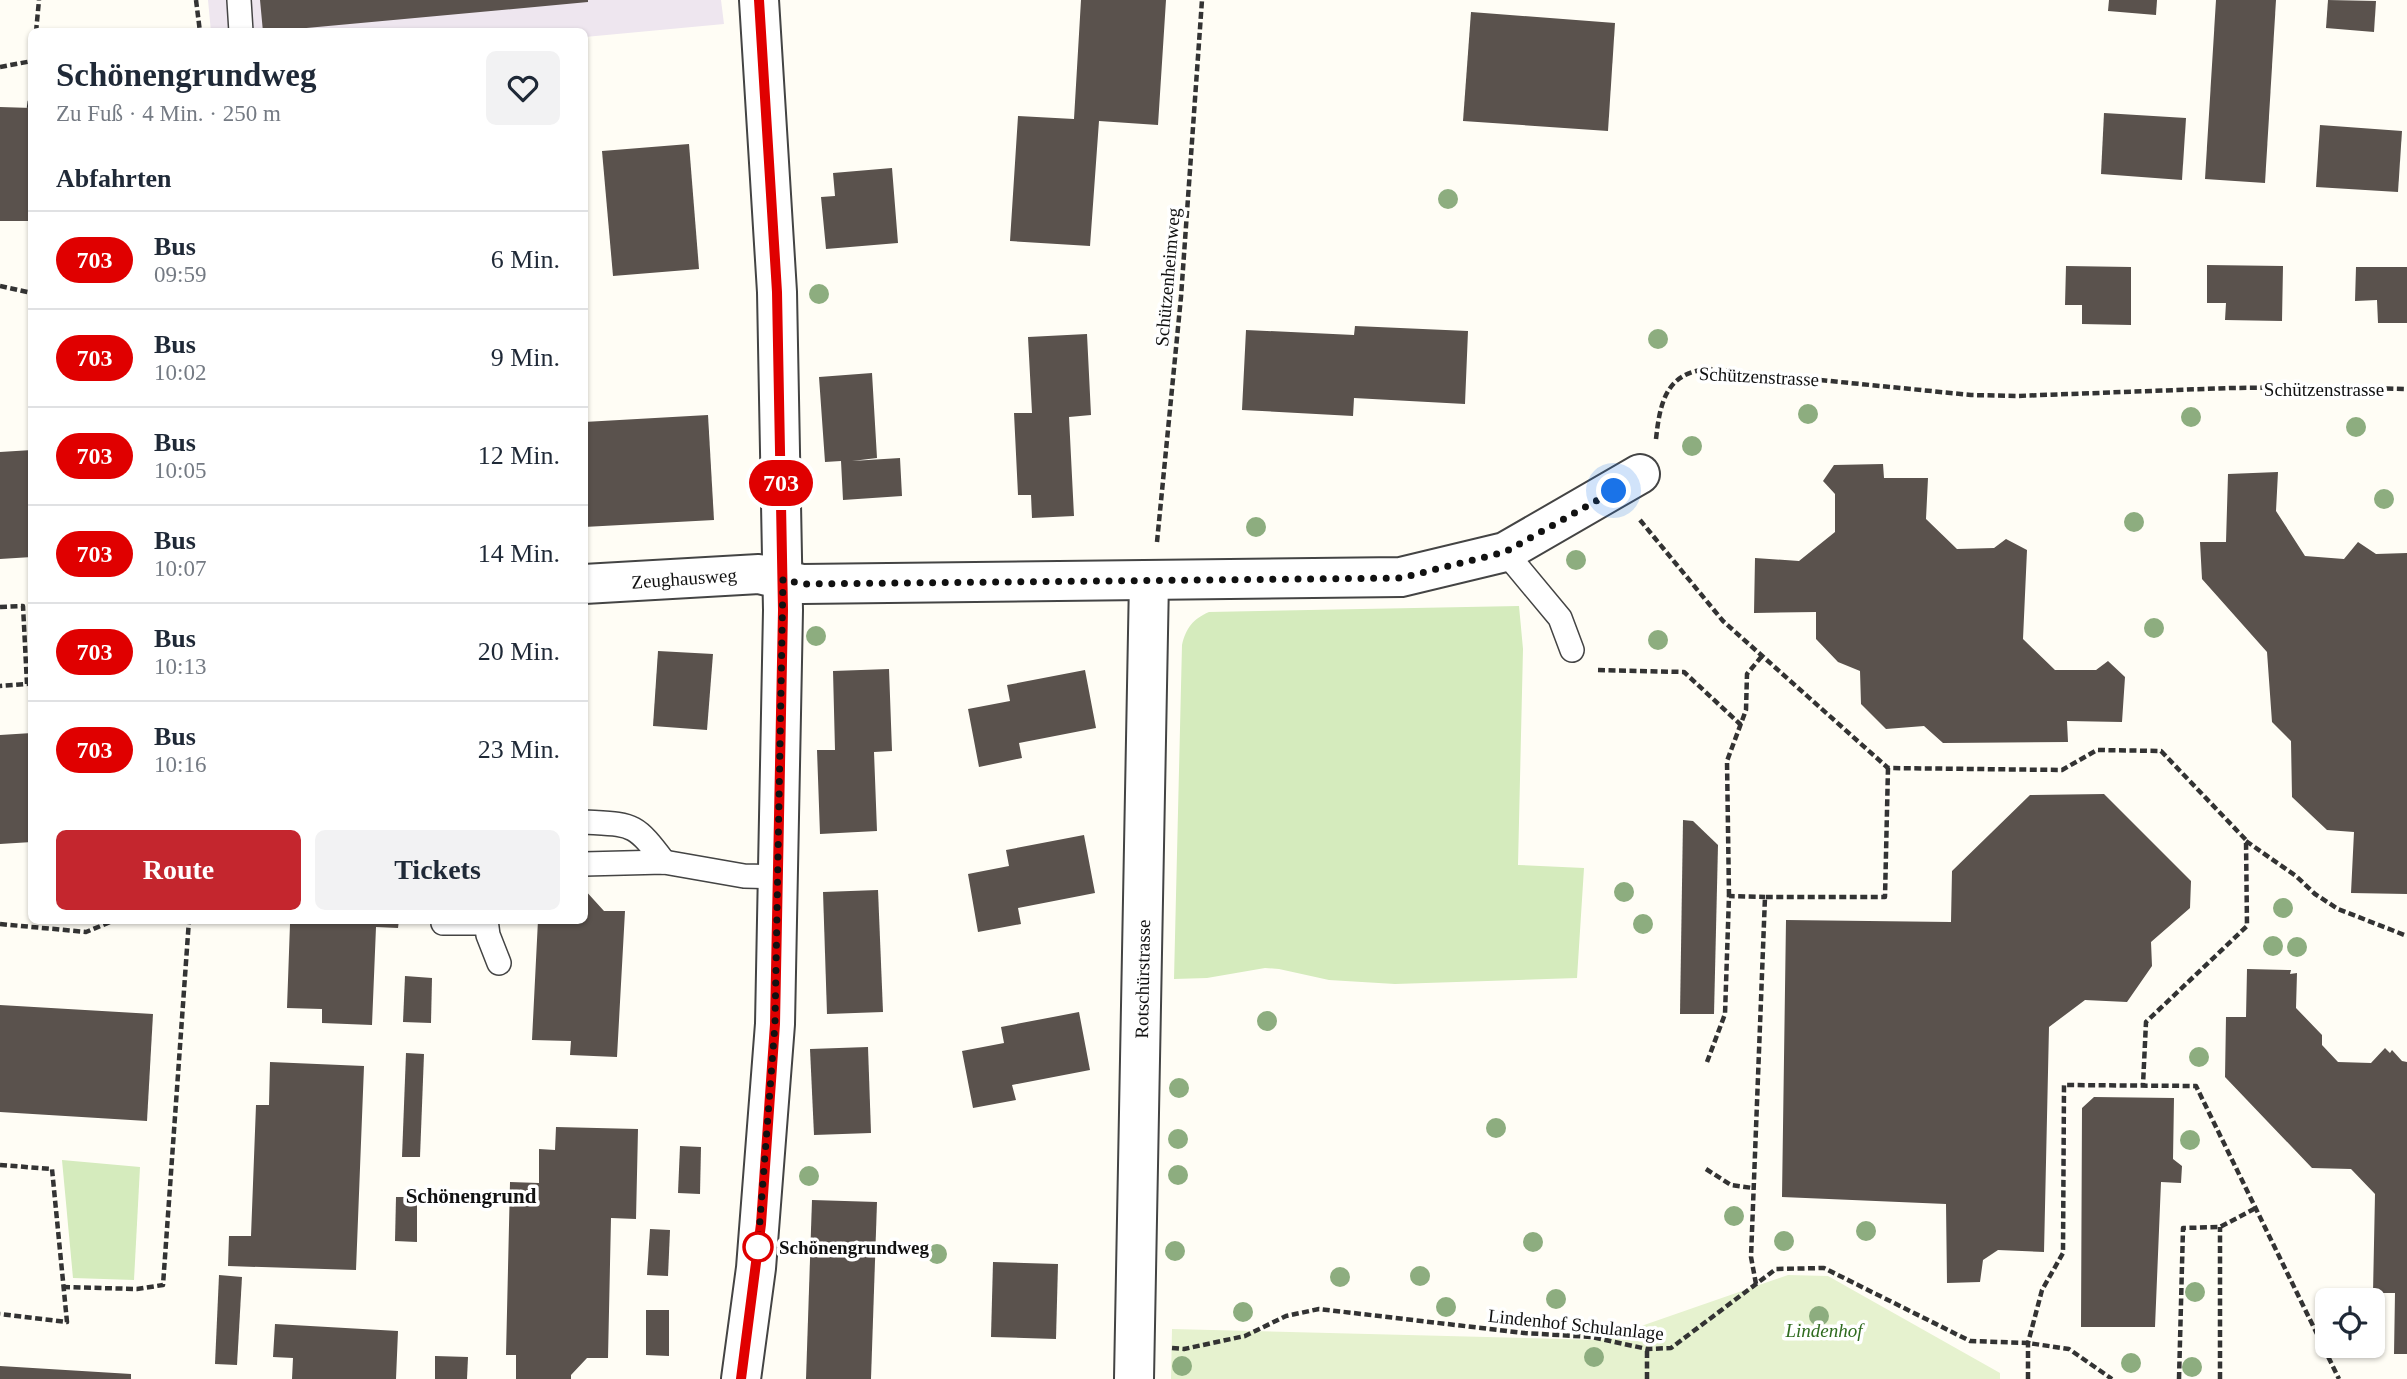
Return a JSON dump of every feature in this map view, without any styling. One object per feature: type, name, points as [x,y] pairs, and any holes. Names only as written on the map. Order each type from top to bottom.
[{"type":"street","points":[[741,1379],[763,1202],[775,1024],[783,579],[777,292],[759,0]]},
{"type":"street","points":[[783,579],[802,584],[1153,565],[1401,578],[1505,552],[1636,492]]},
{"type":"street","name":"Rotschürstrasse","points":[[1134,1379],[1153,565]]},
{"type":"street","name":"Zeughausweg","points":[[588,584],[759,573],[783,579]]},
{"type":"lane","points":[[239,0],[242,28]]},
{"type":"lane","points":[[1505,552],[1560,618],[1572,650]]},
{"type":"lane","points":[[588,822],[627,824],[645,836],[664,862]]},
{"type":"lane","points":[[588,864],[664,862],[744,876],[778,877]]},
{"type":"lane","points":[[486,924],[499,963]]},
{"type":"path","points":[[36,28],[39,0]]},
{"type":"path","points":[[196,0],[200,28]]},
{"type":"path","name":"Schützenheimweg","points":[[1153,565],[1181,297],[1202,0]]},
{"type":"path","points":[[0,67],[28,62]]},
{"type":"path","points":[[0,286],[28,292]]},
{"type":"path","name":"Schützenstrasse","points":[[1636,492],[1655,447],[1662,403],[1672,384],[1683,374],[1696,370],[1732,371],[1971,395],[2016,396],[2230,388],[2328,387],[2407,390]]},
{"type":"path","points":[[1636,492],[1723,621],[1888,768],[2062,770],[2097,750],[2161,751],[2246,840],[2296,876],[2315,894],[2338,909],[2407,936]]},
{"type":"path","points":[[0,607],[23,606],[28,652]]},
{"type":"path","points":[[1707,1062],[1725,1014],[1729,896],[1727,761],[1746,710],[1747,674],[1762,656]]},
{"type":"path","points":[[1629,670],[1684,671],[1741,725]]},
{"type":"path","points":[[0,686],[27,684],[28,672]]},
{"type":"path","points":[[1729,896],[1885,897],[1888,768]]},
{"type":"path","points":[[2143,1085],[2146,1022],[2247,926],[2246,840]]},
{"type":"path","points":[[1756,1284],[1751,1257],[1765,897]]},
{"type":"path","points":[[0,924],[86,932],[105,924]]},
{"type":"path","points":[[64,1287],[136,1289],[163,1285],[189,924]]},
{"type":"path","points":[[2028,1379],[2028,1343],[2042,1290],[2063,1253],[2064,1085],[2143,1085],[2196,1086],[2339,1379]]},
{"type":"path","points":[[0,1165],[52,1169],[67,1322],[0,1314]]},
{"type":"path","points":[[1706,1169],[1731,1185],[1753,1188]]},
{"type":"path","points":[[2179,1379],[2183,1228],[2220,1227],[2256,1208]]},
{"type":"path","points":[[2213,1379],[2220,1378],[2220,1227]]},
{"type":"path","name":"Lindenhof Schulanlage","points":[[1161,1347],[1184,1349],[1245,1336],[1286,1316],[1320,1309],[1524,1333],[1592,1337],[1647,1349],[1671,1348],[1776,1269],[1824,1268],[1970,1341],[2028,1343],[2069,1349],[2112,1379]]},
{"type":"path","points":[[1647,1349],[1647,1379]]},
{"type":"shaded area","points":[[208,0],[721,0],[724,24],[588,37],[588,28],[211,28]]},
{"type":"green space","points":[[1519,606],[1523,649],[1518,865],[1584,868],[1577,978],[1395,984],[1329,980],[1265,968],[1207,978],[1174,979],[1182,645],[1191,625],[1209,612]]},
{"type":"green space","points":[[62,1160],[140,1167],[134,1280],[73,1278]]},
{"type":"green space","name":"Lindenhof","points":[[1788,1275],[1828,1276],[2000,1373],[2000,1379],[1171,1379],[1172,1329],[1601,1340]]},
{"type":"building","points":[[260,0],[588,0],[306,28],[263,28]]},
{"type":"building","points":[[1081,0],[1166,0],[1158,125],[1099,121],[1090,246],[1010,241],[1018,116],[1074,119]]},
{"type":"building","points":[[2109,0],[2157,0],[2156,15],[2108,11]]},
{"type":"building","points":[[2216,0],[2276,0],[2265,183],[2205,179]]},
{"type":"building","points":[[2328,0],[2376,1],[2374,32],[2326,28]]},
{"type":"building","points":[[1471,12],[1615,23],[1608,131],[1463,121]]},
{"type":"building","points":[[0,107],[28,108],[28,221],[0,221]]},
{"type":"building","points":[[2104,113],[2186,118],[2182,180],[2101,174]]},
{"type":"building","points":[[2320,125],[2402,131],[2398,192],[2316,187]]},
{"type":"building","points":[[689,144],[699,269],[613,276],[602,151]]},
{"type":"building","points":[[892,168],[898,243],[826,249],[821,197],[835,196],[833,173]]},
{"type":"building","points":[[2207,265],[2283,266],[2282,321],[2225,320],[2226,303],[2207,303]]},
{"type":"building","points":[[2066,266],[2131,267],[2131,325],[2082,324],[2082,305],[2065,305]]},
{"type":"building","points":[[2356,267],[2407,267],[2407,323],[2378,323],[2377,300],[2355,301]]},
{"type":"building","points":[[1355,326],[1468,331],[1465,404],[1354,398],[1353,416],[1242,410],[1246,330],[1354,335]]},
{"type":"building","points":[[1087,334],[1091,415],[1069,417],[1074,516],[1032,518],[1031,495],[1018,495],[1014,413],[1032,413],[1028,337]]},
{"type":"building","points":[[872,373],[877,458],[852,461],[900,458],[902,496],[843,500],[841,461],[825,462],[819,377]]},
{"type":"building","points":[[708,415],[714,520],[588,527],[588,422]]},
{"type":"building","points":[[28,450],[28,557],[0,559],[0,452]]},
{"type":"building","points":[[1883,464],[1884,478],[1928,478],[1926,519],[1957,549],[1994,548],[2006,539],[2027,550],[2023,639],[2055,670],[2096,670],[2108,661],[2125,677],[2122,722],[2067,721],[2068,742],[1943,743],[1924,726],[1886,729],[1861,704],[1860,671],[1838,662],[1816,639],[1816,612],[1754,613],[1755,558],[1799,561],[1835,532],[1835,494],[1823,481],[1834,465]]},
{"type":"building","points":[[2278,472],[2276,511],[2305,556],[2344,559],[2358,542],[2376,554],[2407,553],[2407,894],[2351,893],[2354,832],[2327,830],[2292,797],[2291,741],[2272,722],[2267,652],[2202,579],[2200,542],[2226,542],[2228,474]]},
{"type":"building","points":[[658,651],[713,654],[707,730],[653,726]]},
{"type":"building","points":[[889,669],[892,751],[874,752],[877,831],[820,834],[817,750],[835,750],[833,671]]},
{"type":"building","points":[[1085,670],[1096,728],[1019,743],[1022,758],[979,767],[968,709],[1010,701],[1007,685]]},
{"type":"building","points":[[28,733],[28,842],[0,844],[0,735]]},
{"type":"building","points":[[2104,794],[2191,881],[2190,908],[2151,942],[2152,966],[2127,1002],[2085,1000],[2049,1027],[2044,1252],[1998,1250],[1983,1260],[1980,1282],[1947,1283],[1946,1204],[1782,1197],[1786,920],[1951,922],[1952,871],[2030,795]]},
{"type":"building","points":[[1683,820],[1693,821],[1718,845],[1714,1014],[1680,1014]]},
{"type":"building","points":[[1084,835],[1095,893],[1018,908],[1021,924],[978,932],[968,874],[1009,866],[1006,850]]},
{"type":"building","points":[[878,890],[883,1012],[827,1014],[823,892]]},
{"type":"building","points":[[588,893],[604,911],[625,911],[617,1057],[570,1055],[571,1041],[532,1040],[538,924],[588,924]]},
{"type":"building","points":[[290,924],[398,924],[398,928],[376,927],[372,1025],[322,1023],[322,1009],[287,1008]]},
{"type":"building","points":[[2247,969],[2291,970],[2290,974],[2297,973],[2296,1008],[2322,1035],[2322,1045],[2338,1062],[2371,1063],[2385,1048],[2407,1062],[2407,1354],[2394,1354],[2395,1293],[2385,1293],[2385,1288],[2373,1288],[2375,1194],[2351,1169],[2312,1168],[2225,1077],[2226,1017],[2246,1017]]},
{"type":"building","points":[[405,976],[432,978],[431,1023],[403,1022]]},
{"type":"building","points":[[0,1005],[153,1014],[147,1121],[0,1112]]},
{"type":"building","points":[[1079,1012],[1090,1070],[1012,1085],[1016,1100],[973,1108],[962,1051],[1004,1043],[1001,1027]]},
{"type":"building","points":[[868,1047],[871,1133],[814,1135],[810,1049]]},
{"type":"building","points":[[406,1053],[424,1054],[420,1157],[402,1157]]},
{"type":"building","points":[[270,1062],[364,1066],[356,1270],[228,1266],[229,1236],[251,1236],[256,1105],[269,1105]]},
{"type":"building","points":[[2094,1097],[2174,1098],[2173,1159],[2182,1166],[2181,1183],[2161,1182],[2155,1327],[2081,1327],[2082,1108]]},
{"type":"building","points":[[556,1127],[638,1129],[636,1219],[611,1218],[608,1358],[587,1358],[571,1375],[571,1379],[516,1379],[516,1355],[506,1355],[510,1182],[539,1183],[539,1149],[555,1150]]},
{"type":"building","points":[[680,1146],[701,1147],[700,1194],[678,1193]]},
{"type":"building","points":[[396,1197],[417,1197],[417,1242],[395,1241]]},
{"type":"building","points":[[812,1200],[877,1202],[871,1379],[806,1379]]},
{"type":"building","points":[[650,1229],[670,1230],[668,1276],[647,1275]]},
{"type":"building","points":[[993,1262],[1058,1264],[1056,1339],[991,1337]]},
{"type":"building","points":[[219,1275],[242,1277],[237,1365],[215,1364]]},
{"type":"building","points":[[646,1310],[669,1310],[669,1356],[646,1355]]},
{"type":"building","points":[[275,1324],[398,1331],[396,1379],[292,1379],[293,1358],[273,1357]]},
{"type":"building","points":[[435,1356],[468,1357],[467,1379],[435,1379]]},
{"type":"building","points":[[0,1366],[131,1374],[131,1379],[0,1379]]},
{"type":"bus line","name":"703","points":[[741,1379],[761,1224],[775,1024],[783,610],[777,292],[759,0]]},
{"type":"place","name":"Schönengrundweg","points":[[758,1247]]},
{"type":"district","name":"Schönengrund","points":[[471,1196]]},
{"type":"route","points":[[758,1247],[775,1024],[783,579],[802,584],[1401,578],[1505,552],[1614,491]]}]
